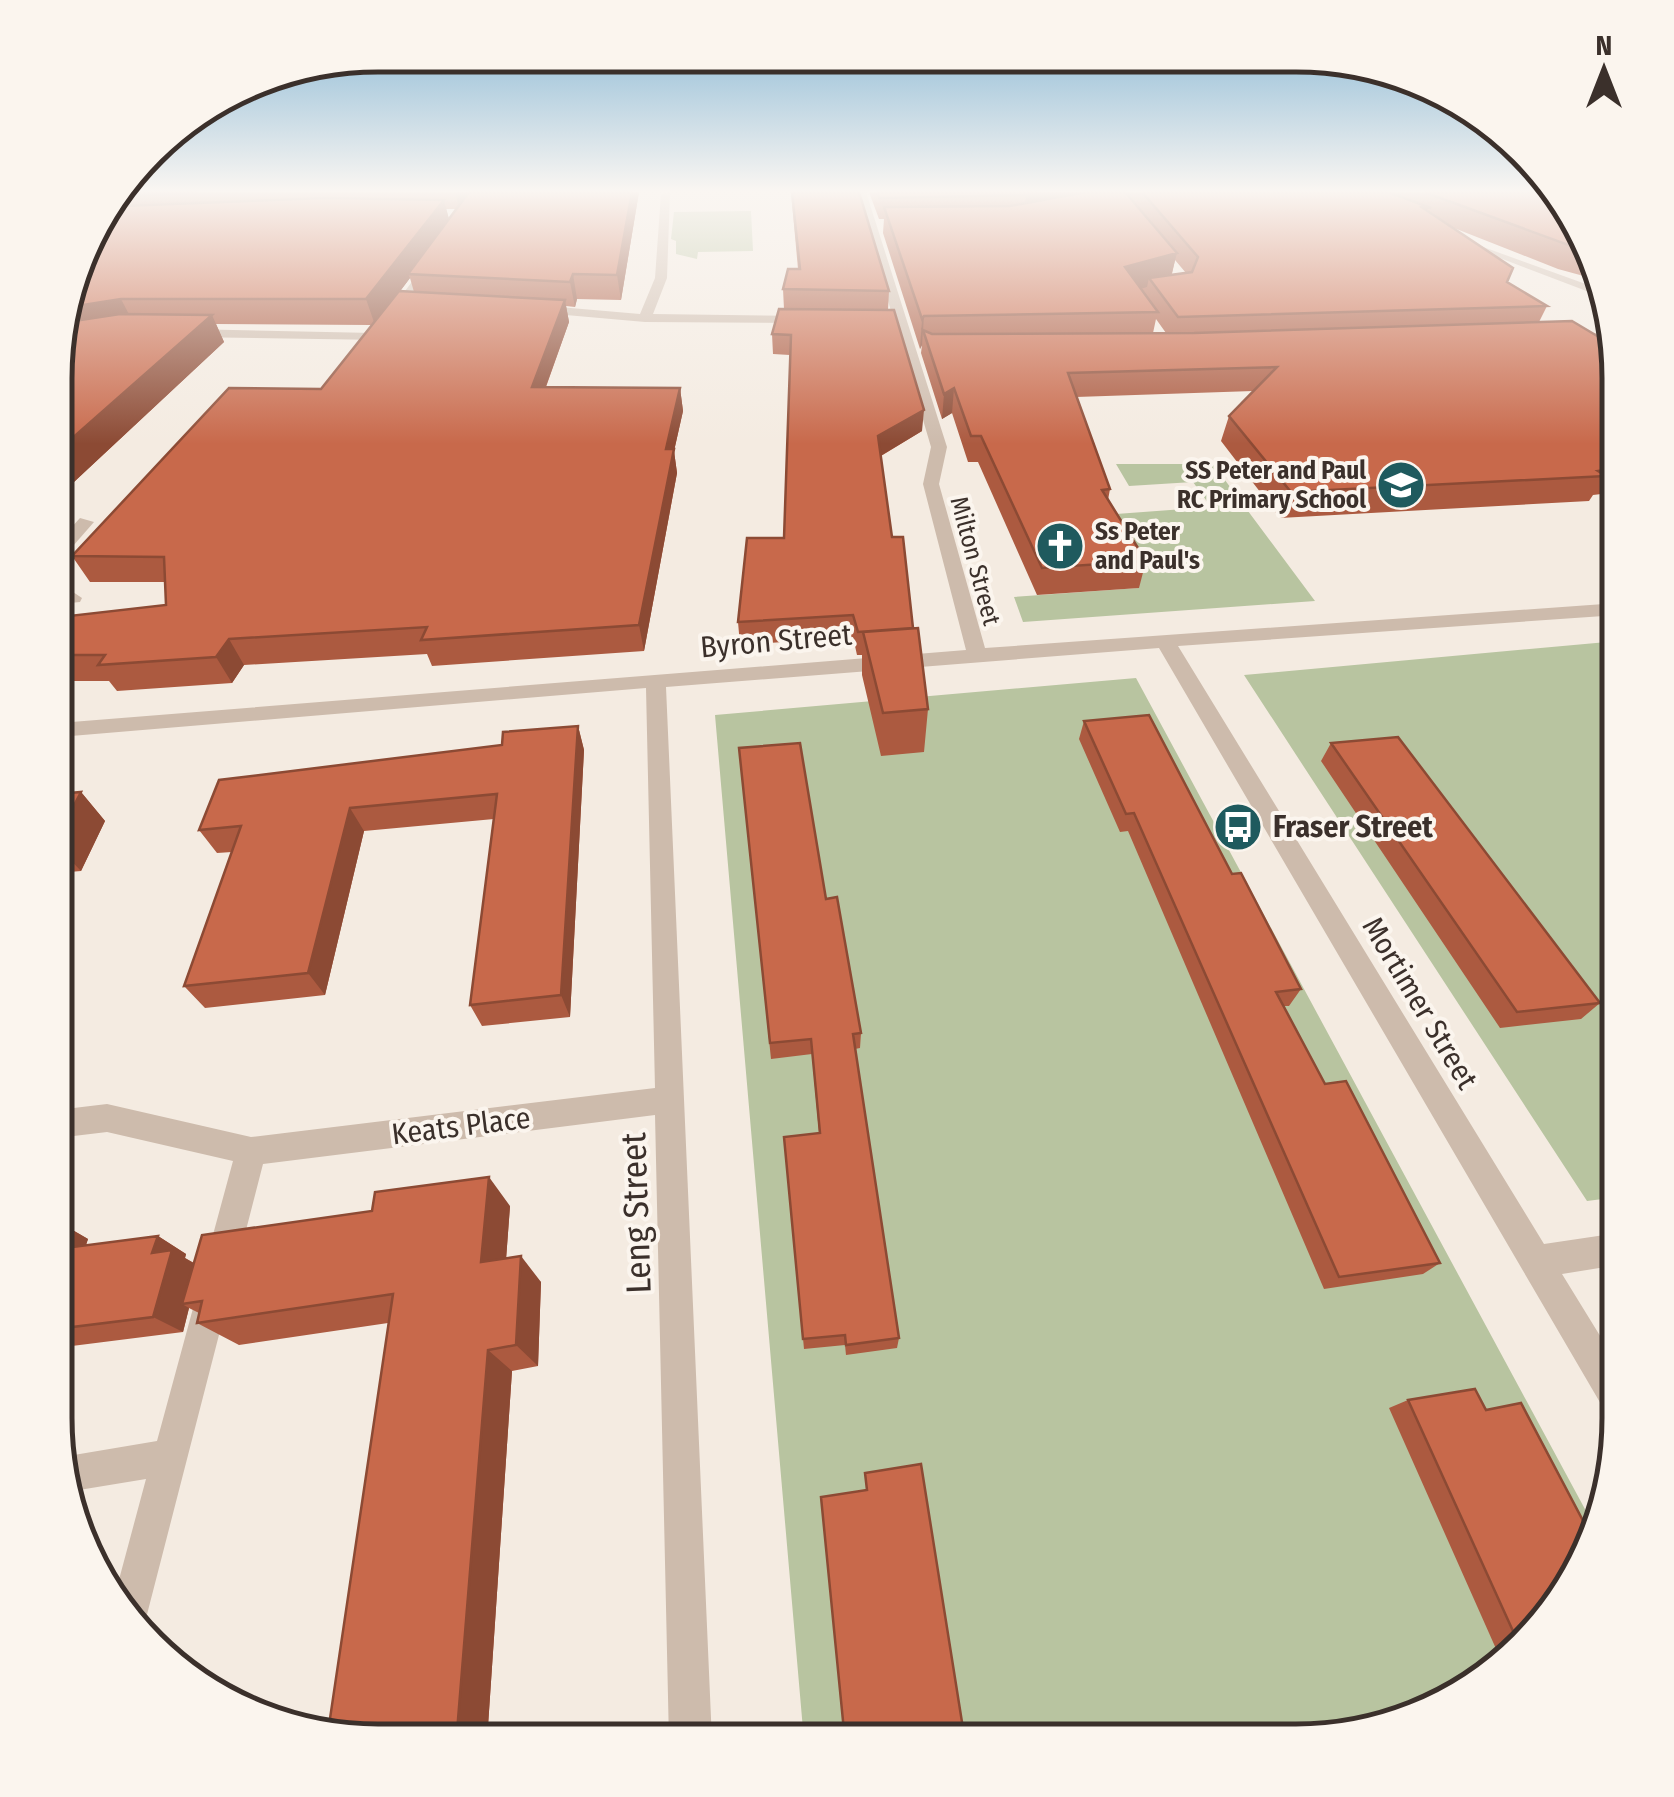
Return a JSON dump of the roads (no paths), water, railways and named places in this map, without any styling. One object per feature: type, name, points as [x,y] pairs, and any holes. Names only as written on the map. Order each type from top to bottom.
[{"type":"street","points":[[172,332],[378,337],[422,276]]},
{"type":"street","points":[[645,318],[661,276]]},
{"type":"street","name":"Milton Street","points":[[885,276],[898,322],[912,350],[939,447],[932,484],[977,655]]},
{"type":"street","points":[[1554,276],[1587,289]]},
{"type":"street","points":[[400,306],[418,306]]},
{"type":"street","points":[[524,309],[645,318],[820,320]]},
{"type":"street","points":[[878,322],[898,322]]},
{"type":"street","points":[[1550,338],[1598,336]]},
{"type":"street","points":[[72,537],[86,522]]},
{"type":"street","name":"Byron Street","points":[[72,729],[977,655],[1601,610]]},
{"type":"street","name":"Mortimer Street","points":[[1165,641],[1601,1369]]},
{"type":"street","name":"Leng Street","points":[[656,682],[690,1724]]},
{"type":"street","name":"Keats Place","points":[[73,1122],[107,1118],[251,1151],[670,1100]]},
{"type":"street","points":[[133,1601],[251,1151]]},
{"type":"street","points":[[1537,1262],[1601,1252]]},
{"type":"street","points":[[77,1472],[171,1457]]},
{"type":"place","name":"SS Peter and Paul RC Primary School","points":[[1401,485]]},
{"type":"place","name":"Ss Peter and Paul's","points":[[1060,546]]},
{"type":"place","name":"Fraser Street","points":[[1238,827]]}]
